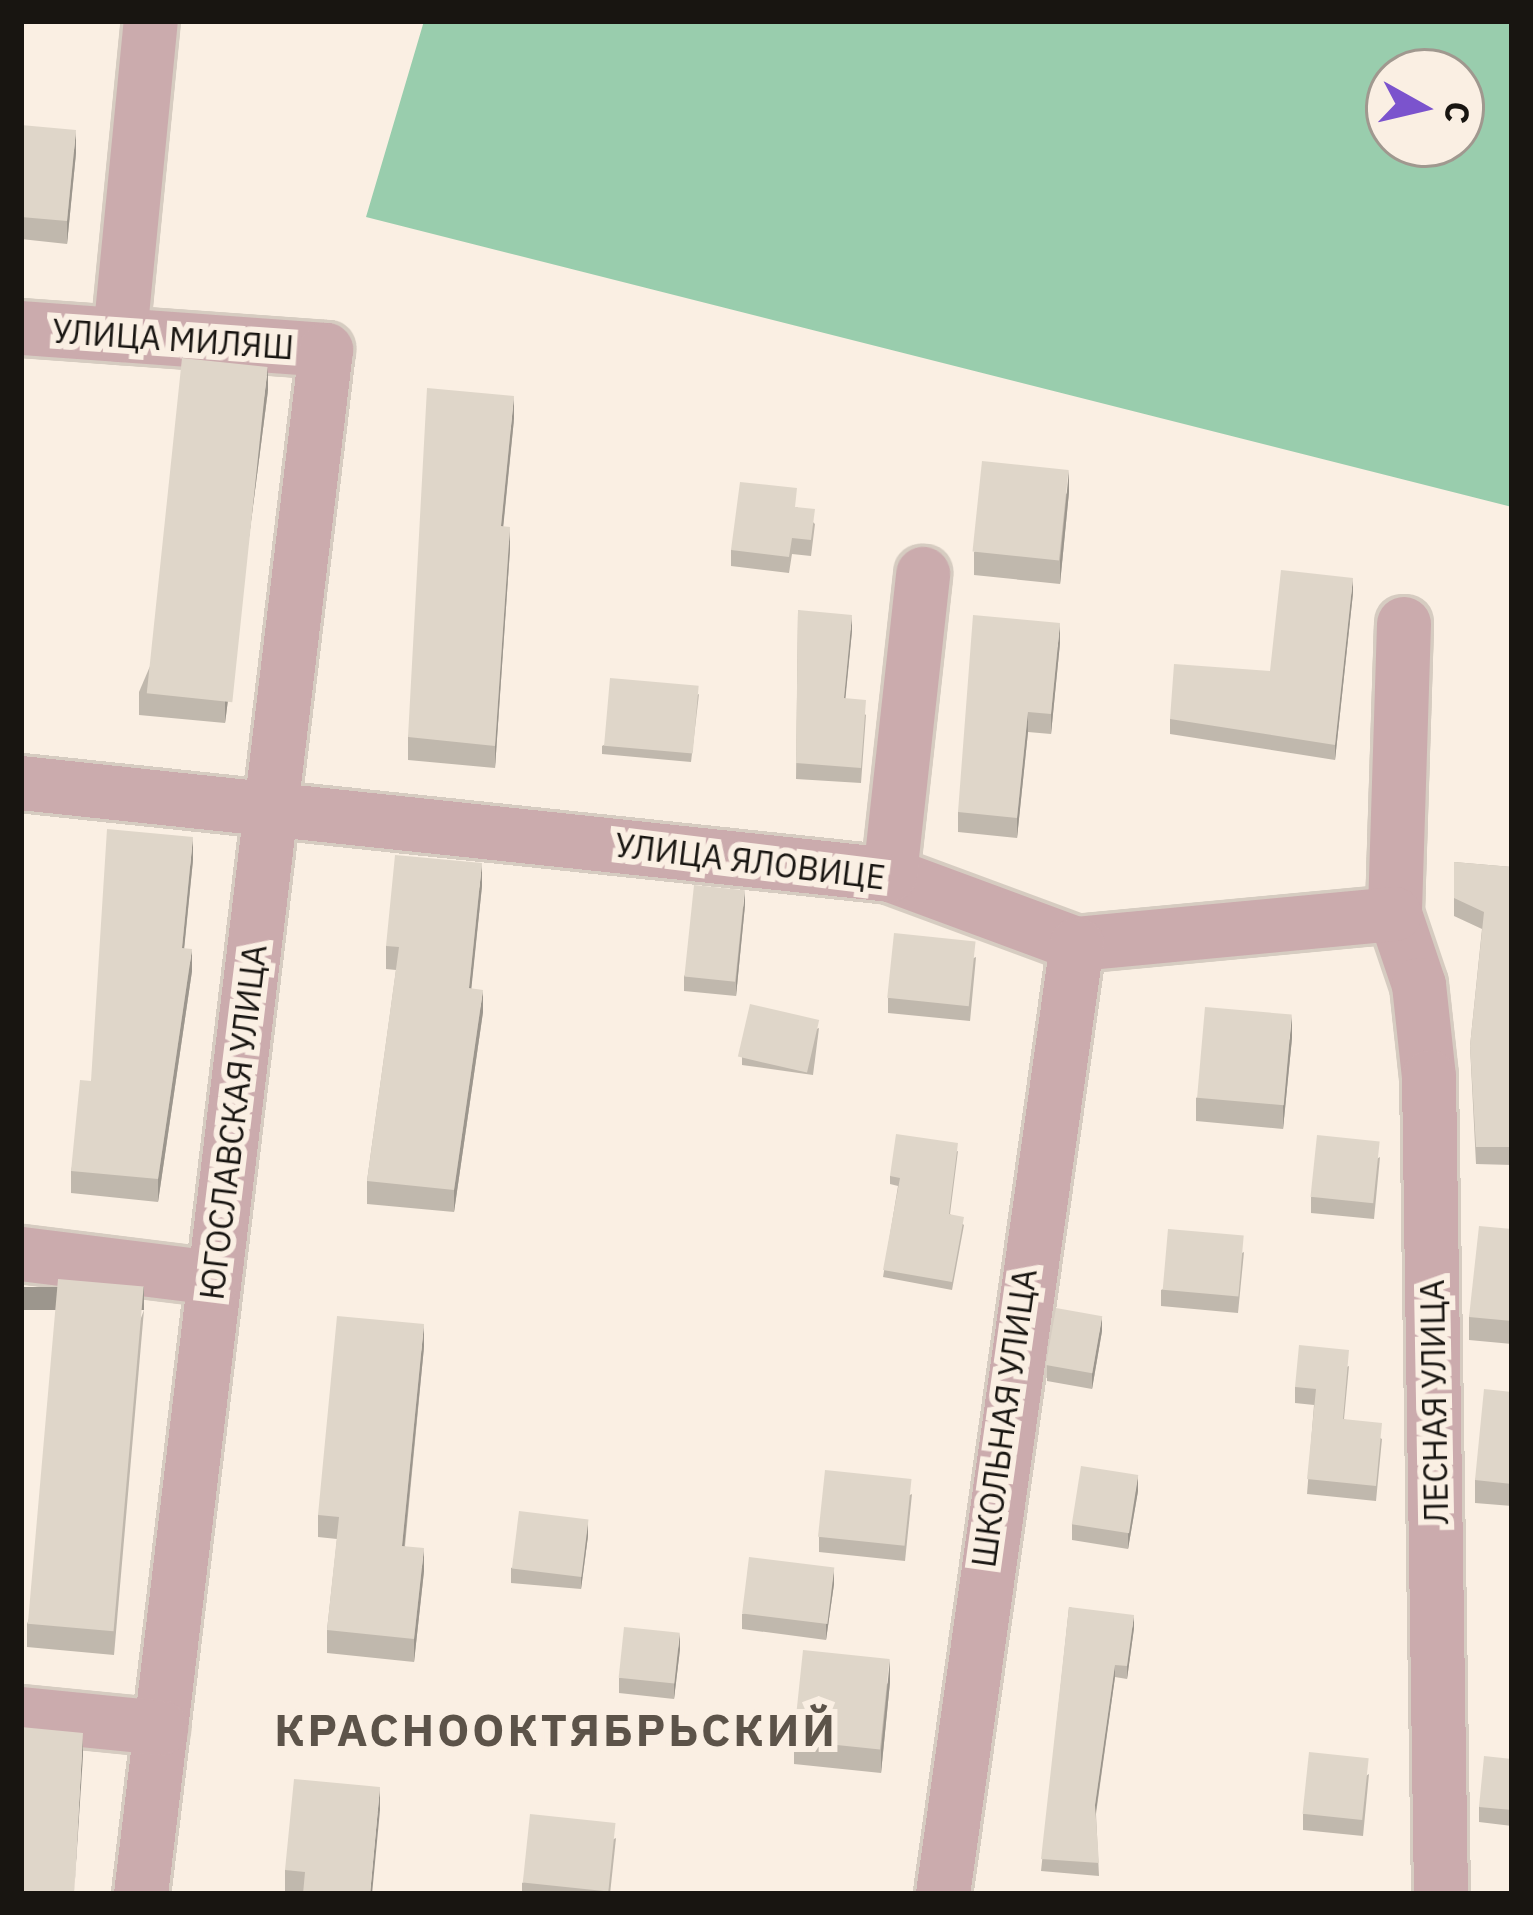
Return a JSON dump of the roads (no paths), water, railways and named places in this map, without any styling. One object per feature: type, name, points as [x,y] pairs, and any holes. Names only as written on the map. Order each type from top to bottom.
[{"type":"street","points":[[120,335],[151,21]]},
{"type":"street","name":"УЛИЦА МИЛЯШ","points":[[21,328],[326,350]]},
{"type":"street","name":"ЮГОСЛАВСКАЯ УЛИЦА","points":[[141,1894],[326,350]]},
{"type":"street","points":[[890,875],[922,574]]},
{"type":"street","points":[[1395,914],[1404,624]]},
{"type":"street","name":"УЛИЦА ЯЛОВИЦЕ","points":[[21,783],[890,875],[1077,944],[1395,914]]},
{"type":"street","name":"ЛЕСНАЯ УЛИЦА","points":[[1395,914],[1419,985],[1429,1077],[1441,1894]]},
{"type":"street","name":"ШКОЛЬНАЯ УЛИЦА","points":[[943,1894],[1077,944]]},
{"type":"street","points":[[21,1254],[214,1278]]},
{"type":"street","points":[[21,1714],[161,1728]]},
{"type":"district","name":"КРАСНООКТЯБРЬСКИЙ","points":[[556,1730]]}]
